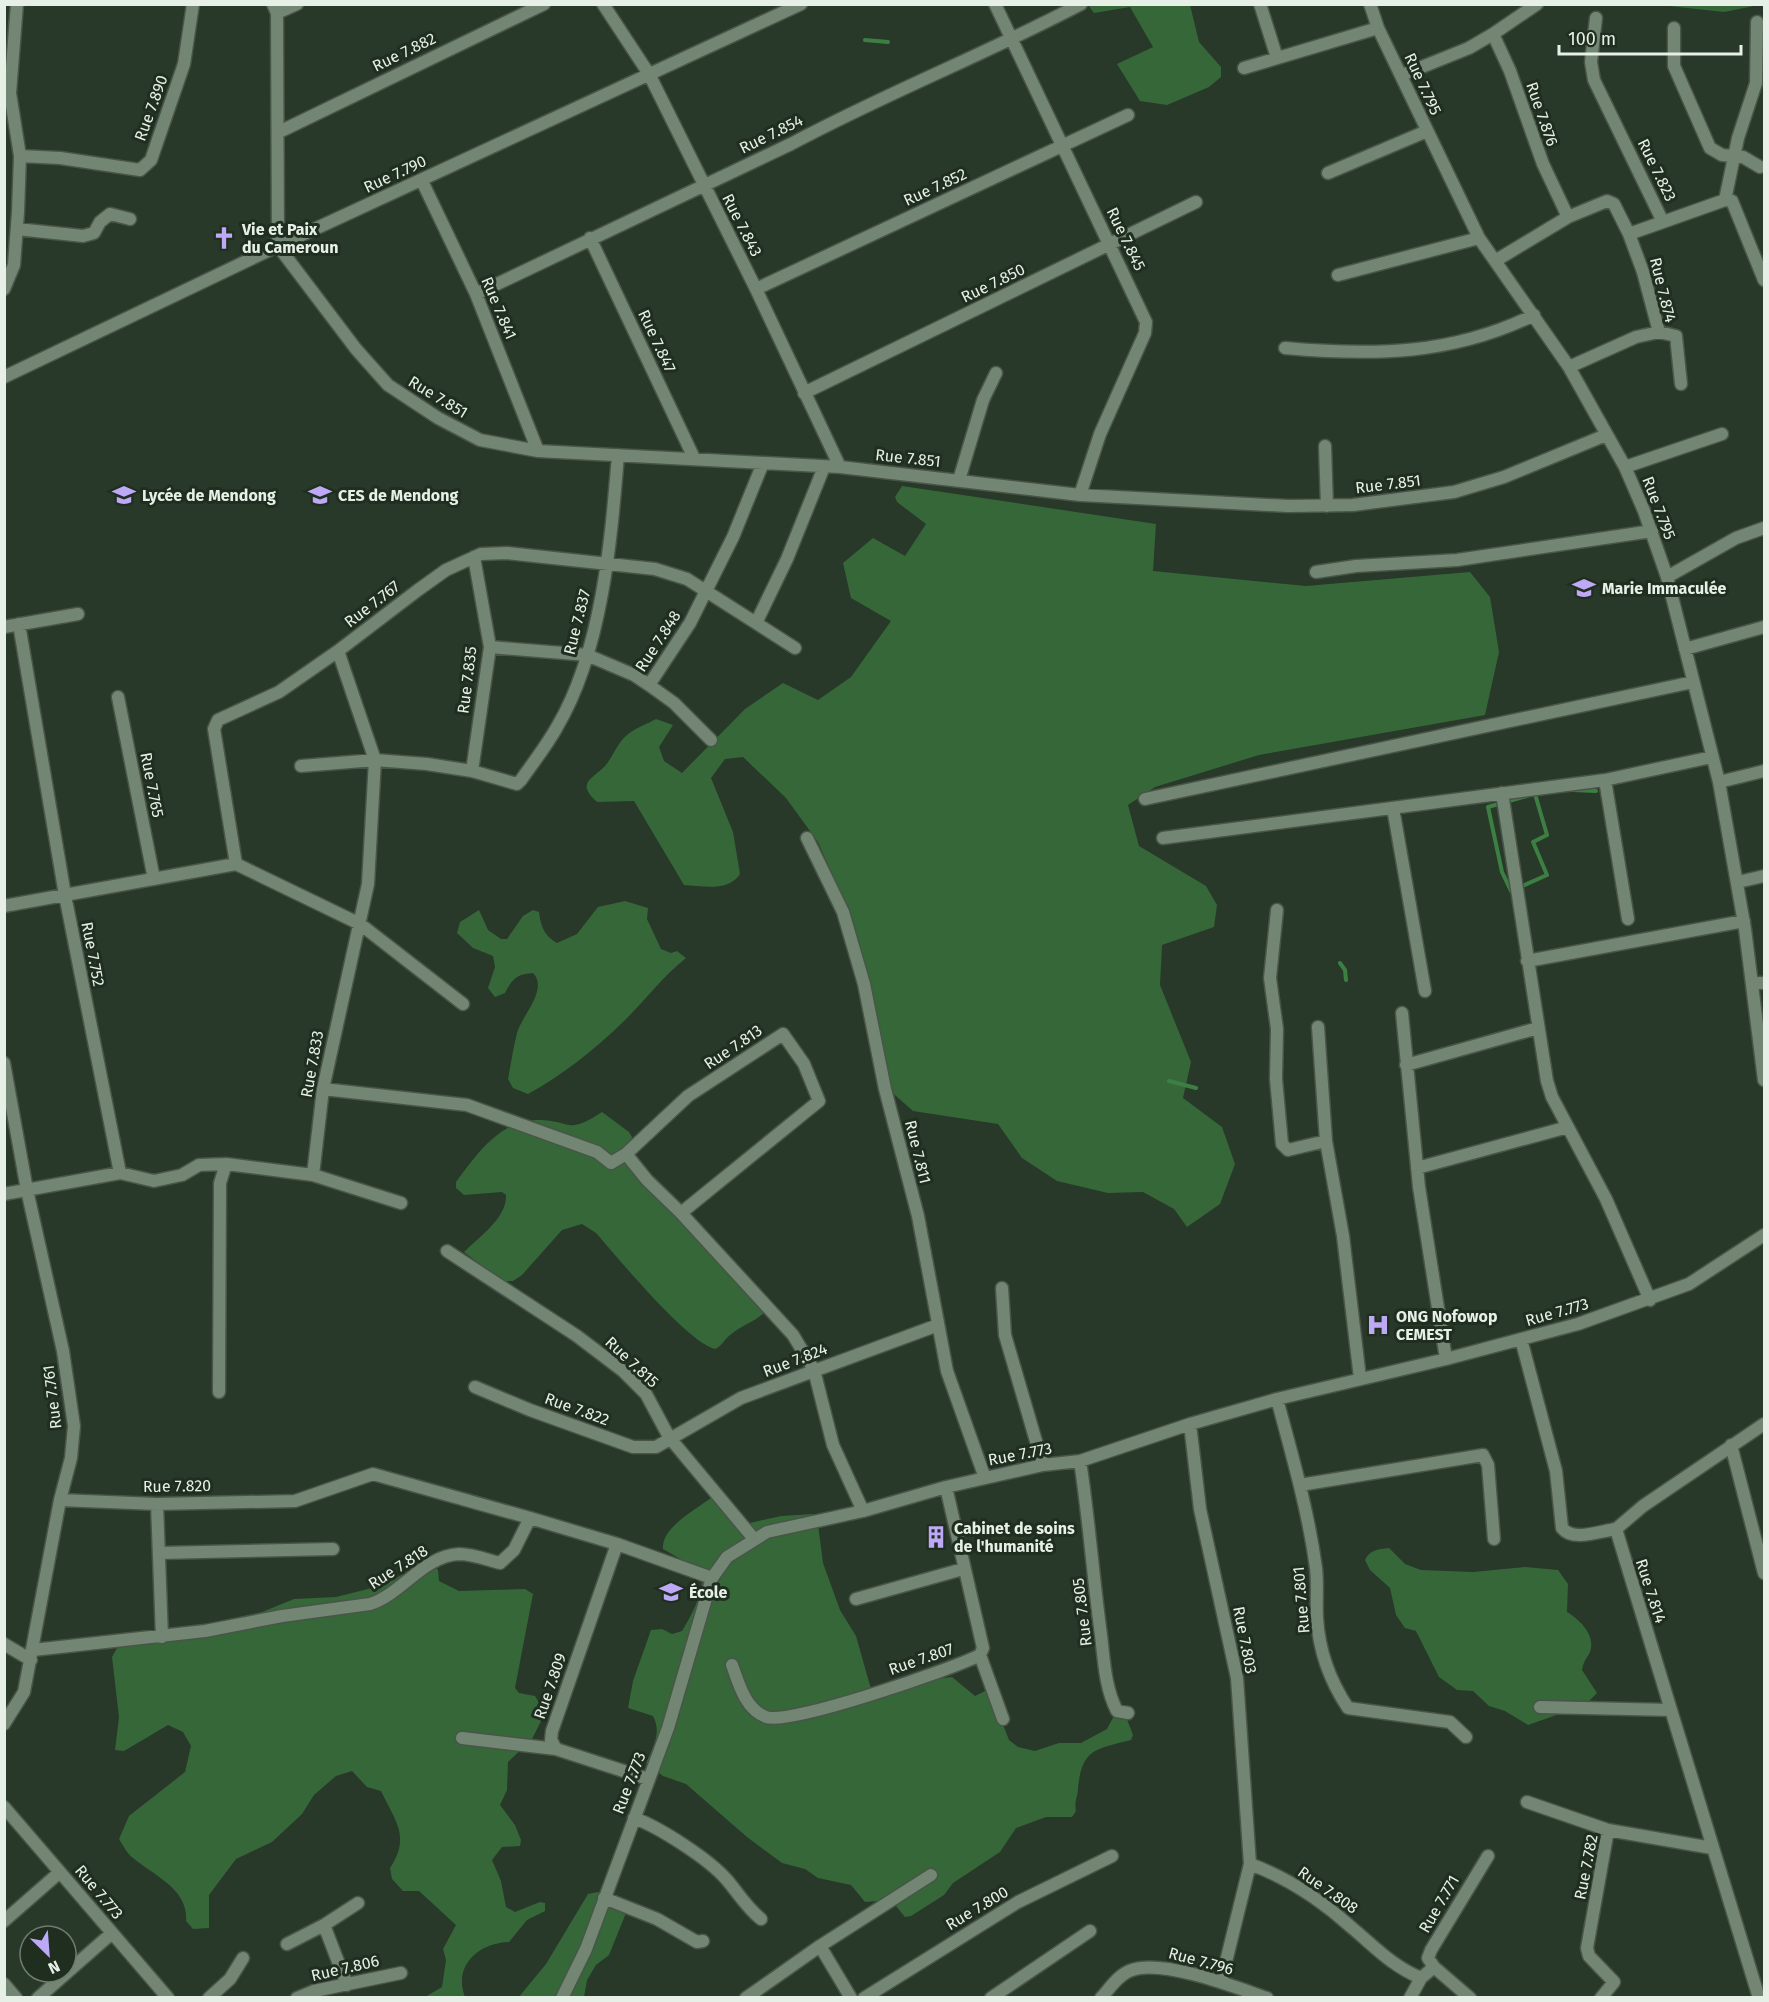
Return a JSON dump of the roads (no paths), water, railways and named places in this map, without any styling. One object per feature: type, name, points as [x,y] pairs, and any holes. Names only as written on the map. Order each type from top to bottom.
[{"type":"street","points":[[4,289],[14,265],[17,229],[20,156],[10,93],[17,4]]},
{"type":"street","name":"Rue 7.890","points":[[20,156],[60,158],[140,170],[145,168],[151,160],[184,64],[193,4]]},
{"type":"street","points":[[278,246],[279,132],[275,9],[297,4]]},
{"type":"street","name":"Rue 7.882","points":[[279,132],[544,4]]},
{"type":"street","name":"Rue 7.843","points":[[603,4],[649,74],[756,289],[840,467]]},
{"type":"street","name":"Rue 7.790","points":[[4,377],[278,246],[801,4]]},
{"type":"street","name":"Rue 7.845","points":[[995,4],[1146,322],[1145,333],[1100,434],[1080,495]]},
{"type":"street","name":"Rue 7.854","points":[[476,294],[899,90],[1012,40],[1081,4]]},
{"type":"street","points":[[1260,4],[1277,58]]},
{"type":"street","name":"Rue 7.795","points":[[1370,4],[1378,28],[1479,238],[1569,368],[1625,467],[1652,531],[1667,577],[1719,783],[1744,921],[1758,983],[1764,1072]]},
{"type":"street","points":[[1402,75],[1468,48],[1537,4]]},
{"type":"street","name":"Rue 7.823","points":[[1596,18],[1590,62],[1594,80],[1663,222],[1725,200]]},
{"type":"street","points":[[1757,22],[1756,83],[1734,156],[1725,200],[1732,201],[1736,205],[1764,280]]},
{"type":"street","points":[[1244,68],[1378,28]]},
{"type":"street","points":[[1674,28],[1674,66],[1710,148],[1722,155],[1743,157],[1763,166]]},
{"type":"street","name":"Rue 7.876","points":[[1493,34],[1510,71],[1543,164],[1569,217]]},
{"type":"street","name":"Rue 7.852","points":[[756,289],[1128,115]]},
{"type":"street","points":[[1328,173],[1427,131]]},
{"type":"street","name":"Rue 7.841","points":[[422,181],[476,294],[538,451]]},
{"type":"street","name":"Rue 7.874","points":[[1569,217],[1606,201],[1614,204],[1629,234],[1643,272],[1659,332],[1636,337],[1569,368]]},
{"type":"street","name":"Rue 7.850","points":[[804,393],[1196,202]]},
{"type":"street","points":[[17,229],[83,236],[94,232],[100,222],[110,214],[130,219]]},
{"type":"street","points":[[1495,261],[1569,217]]},
{"type":"street","points":[[1629,234],[1663,222]]},
{"type":"street","name":"Rue 7.847","points":[[590,238],[694,458]]},
{"type":"street","points":[[1338,275],[1479,238]]},
{"type":"street","name":"Rue 7.851","points":[[278,246],[356,349],[388,385],[438,418],[480,440],[538,451],[840,467],[1080,495],[1328,506],[1454,492],[1504,477],[1606,435]]},
{"type":"street","points":[[1285,348],[1347,354],[1426,350],[1470,339],[1534,315]]},
{"type":"street","points":[[1659,332],[1676,336],[1681,384]]},
{"type":"street","points":[[959,480],[983,400],[996,373]]},
{"type":"street","points":[[1625,467],[1722,434]]},
{"type":"street","points":[[1325,446],[1328,506]]},
{"type":"street","name":"Rue 7.837","points":[[472,771],[517,784],[558,726],[586,655],[609,562],[618,454]]},
{"type":"street","name":"Rue 7.848","points":[[489,647],[586,655],[634,675],[649,685],[690,623],[707,590],[733,537],[763,463]]},
{"type":"street","points":[[756,623],[787,559],[824,467]]},
{"type":"street","points":[[1667,577],[1736,538],[1764,528]]},
{"type":"street","points":[[1316,572],[1356,566],[1457,560],[1652,531]]},
{"type":"street","name":"Rue 7.767","points":[[237,864],[214,729],[218,720],[279,692],[446,570],[474,557],[507,553],[609,562],[655,569],[687,579],[707,590],[795,648]]},
{"type":"street","name":"Rue 7.835","points":[[472,771],[489,647],[474,557]]},
{"type":"street","points":[[4,627],[78,614]]},
{"type":"street","name":"Rue 7.752","points":[[19,624],[65,895],[120,1173]]},
{"type":"street","points":[[1685,649],[1764,627]]},
{"type":"street","name":"Rue 7.833","points":[[313,1175],[323,1089],[368,884],[375,760],[338,651]]},
{"type":"street","points":[[1145,799],[1693,682]]},
{"type":"street","points":[[649,685],[674,703],[711,740]]},
{"type":"street","name":"Rue 7.765","points":[[118,697],[154,879]]},
{"type":"street","points":[[1162,838],[1605,780],[1712,757]]},
{"type":"street","points":[[301,766],[375,760],[472,771]]},
{"type":"street","points":[[1719,783],[1764,771]]},
{"type":"street","points":[[1605,780],[1628,920]]},
{"type":"street","points":[[1502,793],[1547,1081],[1606,1199],[1650,1300]]},
{"type":"street","points":[[1393,808],[1425,991]]},
{"type":"street","name":"Rue 7.811","points":[[807,838],[843,912],[864,984],[885,1089],[918,1216],[938,1325],[953,1389],[985,1478]]},
{"type":"street","points":[[4,906],[237,864],[360,924],[463,1004]]},
{"type":"street","points":[[1738,882],[1764,876]]},
{"type":"street","points":[[1277,910],[1270,978],[1277,1029],[1276,1079],[1282,1144],[1288,1150],[1326,1141]]},
{"type":"street","points":[[1527,961],[1744,921]]},
{"type":"street","points":[[1402,1013],[1417,1168],[1446,1359]]},
{"type":"street","points":[[1318,1027],[1326,1141],[1343,1236],[1360,1378]]},
{"type":"street","points":[[1406,1065],[1538,1028]]},
{"type":"street","name":"Rue 7.813","points":[[626,1154],[688,1096],[783,1034],[804,1064],[819,1101],[681,1213]]},
{"type":"street","name":"Rue 7.761","points":[[4,1063],[27,1190],[63,1351],[73,1417],[71,1458],[60,1500],[24,1692],[4,1724]]},
{"type":"street","points":[[323,1089],[467,1105],[597,1152],[611,1163],[626,1154],[647,1180],[681,1213],[793,1335],[814,1370],[833,1445],[863,1511]]},
{"type":"street","points":[[1417,1168],[1568,1127]]},
{"type":"street","points":[[219,1392],[219,1196],[226,1164]]},
{"type":"street","points":[[4,1194],[120,1173],[154,1181],[182,1175],[199,1165],[226,1164],[313,1175],[401,1203]]},
{"type":"street","name":"Rue 7.773","points":[[562,1998],[586,1949],[668,1728],[712,1578],[727,1557],[754,1539],[767,1532],[863,1511],[946,1487],[1043,1465],[1080,1461],[1190,1424],[1277,1399],[1446,1359],[1578,1324],[1650,1300],[1703,1276],[1764,1235]]},
{"type":"street","name":"Rue 7.815","points":[[447,1251],[577,1336],[623,1371],[646,1394],[669,1437],[754,1539]]},
{"type":"street","points":[[1002,1288],[1009,1353],[1043,1465]]},
{"type":"street","name":"Rue 7.824","points":[[669,1437],[741,1398],[938,1325]]},
{"type":"street","points":[[1521,1339],[1556,1471],[1562,1527],[1566,1533],[1576,1535],[1616,1529],[1643,1506],[1764,1424]]},
{"type":"street","name":"Rue 7.822","points":[[475,1387],[530,1410],[633,1447],[656,1447],[669,1437]]},
{"type":"street","name":"Rue 7.801","points":[[1277,1399],[1300,1485],[1316,1570],[1317,1620],[1325,1664],[1342,1699],[1348,1708],[1450,1722],[1466,1737]]},
{"type":"street","name":"Rue 7.803","points":[[1190,1424],[1200,1509],[1237,1678],[1250,1864]]},
{"type":"street","points":[[1731,1445],[1764,1573]]},
{"type":"street","points":[[1300,1485],[1483,1455],[1488,1465],[1494,1539]]},
{"type":"street","name":"Rue 7.805","points":[[1080,1461],[1107,1683],[1117,1711],[1128,1713]]},
{"type":"street","name":"Rue 7.820","points":[[60,1500],[157,1504],[295,1501],[373,1474],[530,1518]]},
{"type":"street","name":"Rue 7.807","points":[[732,1665],[745,1699],[767,1717],[782,1719],[846,1702],[980,1655],[983,1648],[946,1487]]},
{"type":"street","points":[[157,1504],[162,1637]]},
{"type":"street","points":[[530,1518],[617,1544],[712,1578]]},
{"type":"street","name":"Rue 7.818","points":[[32,1655],[370,1604],[384,1600],[430,1563],[451,1556],[460,1554],[500,1563],[514,1550],[530,1518]]},
{"type":"street","name":"Rue 7.814","points":[[1616,1529],[1759,1998]]},
{"type":"street","name":"Rue 7.809","points":[[556,1749],[551,1740],[552,1731],[617,1544]]},
{"type":"street","points":[[159,1552],[333,1549]]},
{"type":"street","points":[[856,1599],[963,1569]]},
{"type":"street","points":[[4,1644],[32,1655]]},
{"type":"street","points":[[980,1655],[1003,1719]]},
{"type":"street","points":[[1540,1707],[1671,1710]]},
{"type":"street","points":[[462,1738],[556,1749],[648,1779]]},
{"type":"street","points":[[1527,1802],[1608,1830]]},
{"type":"street","name":"Rue 7.773","points":[[5,1810],[164,1996]]},
{"type":"street","points":[[634,1818],[652,1824],[683,1845],[727,1880],[748,1909],[761,1919]]},
{"type":"street","name":"Rue 7.782","points":[[1601,1998],[1614,1982],[1589,1956],[1587,1948],[1608,1830],[1712,1848]]},
{"type":"street","name":"Rue 7.800","points":[[864,1998],[1018,1902],[1112,1856]]},
{"type":"street","name":"Rue 7.771","points":[[1434,1967],[1428,1958],[1431,1950],[1488,1856]]},
{"type":"street","points":[[1221,1982],[1250,1864]]},
{"type":"street","name":"Rue 7.808","points":[[1250,1864],[1299,1886],[1400,1969],[1421,1977]]},
{"type":"street","points":[[4,1921],[60,1872]]},
{"type":"street","points":[[746,1998],[820,1946],[931,1875]]},
{"type":"street","points":[[604,1898],[657,1919],[697,1942],[703,1941]]},
{"type":"street","points":[[287,1944],[324,1925],[358,1903]]},
{"type":"street","points":[[324,1925],[347,1985]]},
{"type":"street","points":[[991,1998],[1090,1931]]},
{"type":"street","points":[[38,1998],[112,1933]]},
{"type":"street","points":[[820,1946],[851,1998]]},
{"type":"street","points":[[209,1998],[230,1979],[243,1959]]},
{"type":"street","name":"Rue 7.796","points":[[1101,1998],[1121,1975],[1133,1969],[1157,1966],[1221,1982],[1268,1998]]},
{"type":"street","points":[[1410,1998],[1421,1977],[1434,1967],[1470,1998]]},
{"type":"street","name":"Rue 7.806","points":[[297,1998],[314,1991],[401,1973]]},
{"type":"waterway","points":[[865,40],[888,42]]},
{"type":"waterway","points":[[1573,790],[1596,791]]},
{"type":"waterway","points":[[1527,796],[1488,807],[1502,872],[1511,891],[1547,875],[1533,842],[1547,835],[1535,794]]},
{"type":"waterway","points":[[1340,963],[1345,970],[1346,980]]},
{"type":"waterway","points":[[1169,1081],[1196,1088]]},
{"type":"place","name":"Vie et Paix du Cameroun","points":[[224,238]]},
{"type":"place","name":"Lycée de Mendong","points":[[124,495]]},
{"type":"place","name":"CES de Mendong","points":[[320,495]]},
{"type":"place","name":"Marie Immaculée","points":[[1584,588]]},
{"type":"place","name":"ONG Nofowop CEMEST","points":[[1378,1325]]},
{"type":"place","name":"Cabinet de soins de l'humanité","points":[[936,1537]]},
{"type":"place","name":"École","points":[[671,1592]]}]
